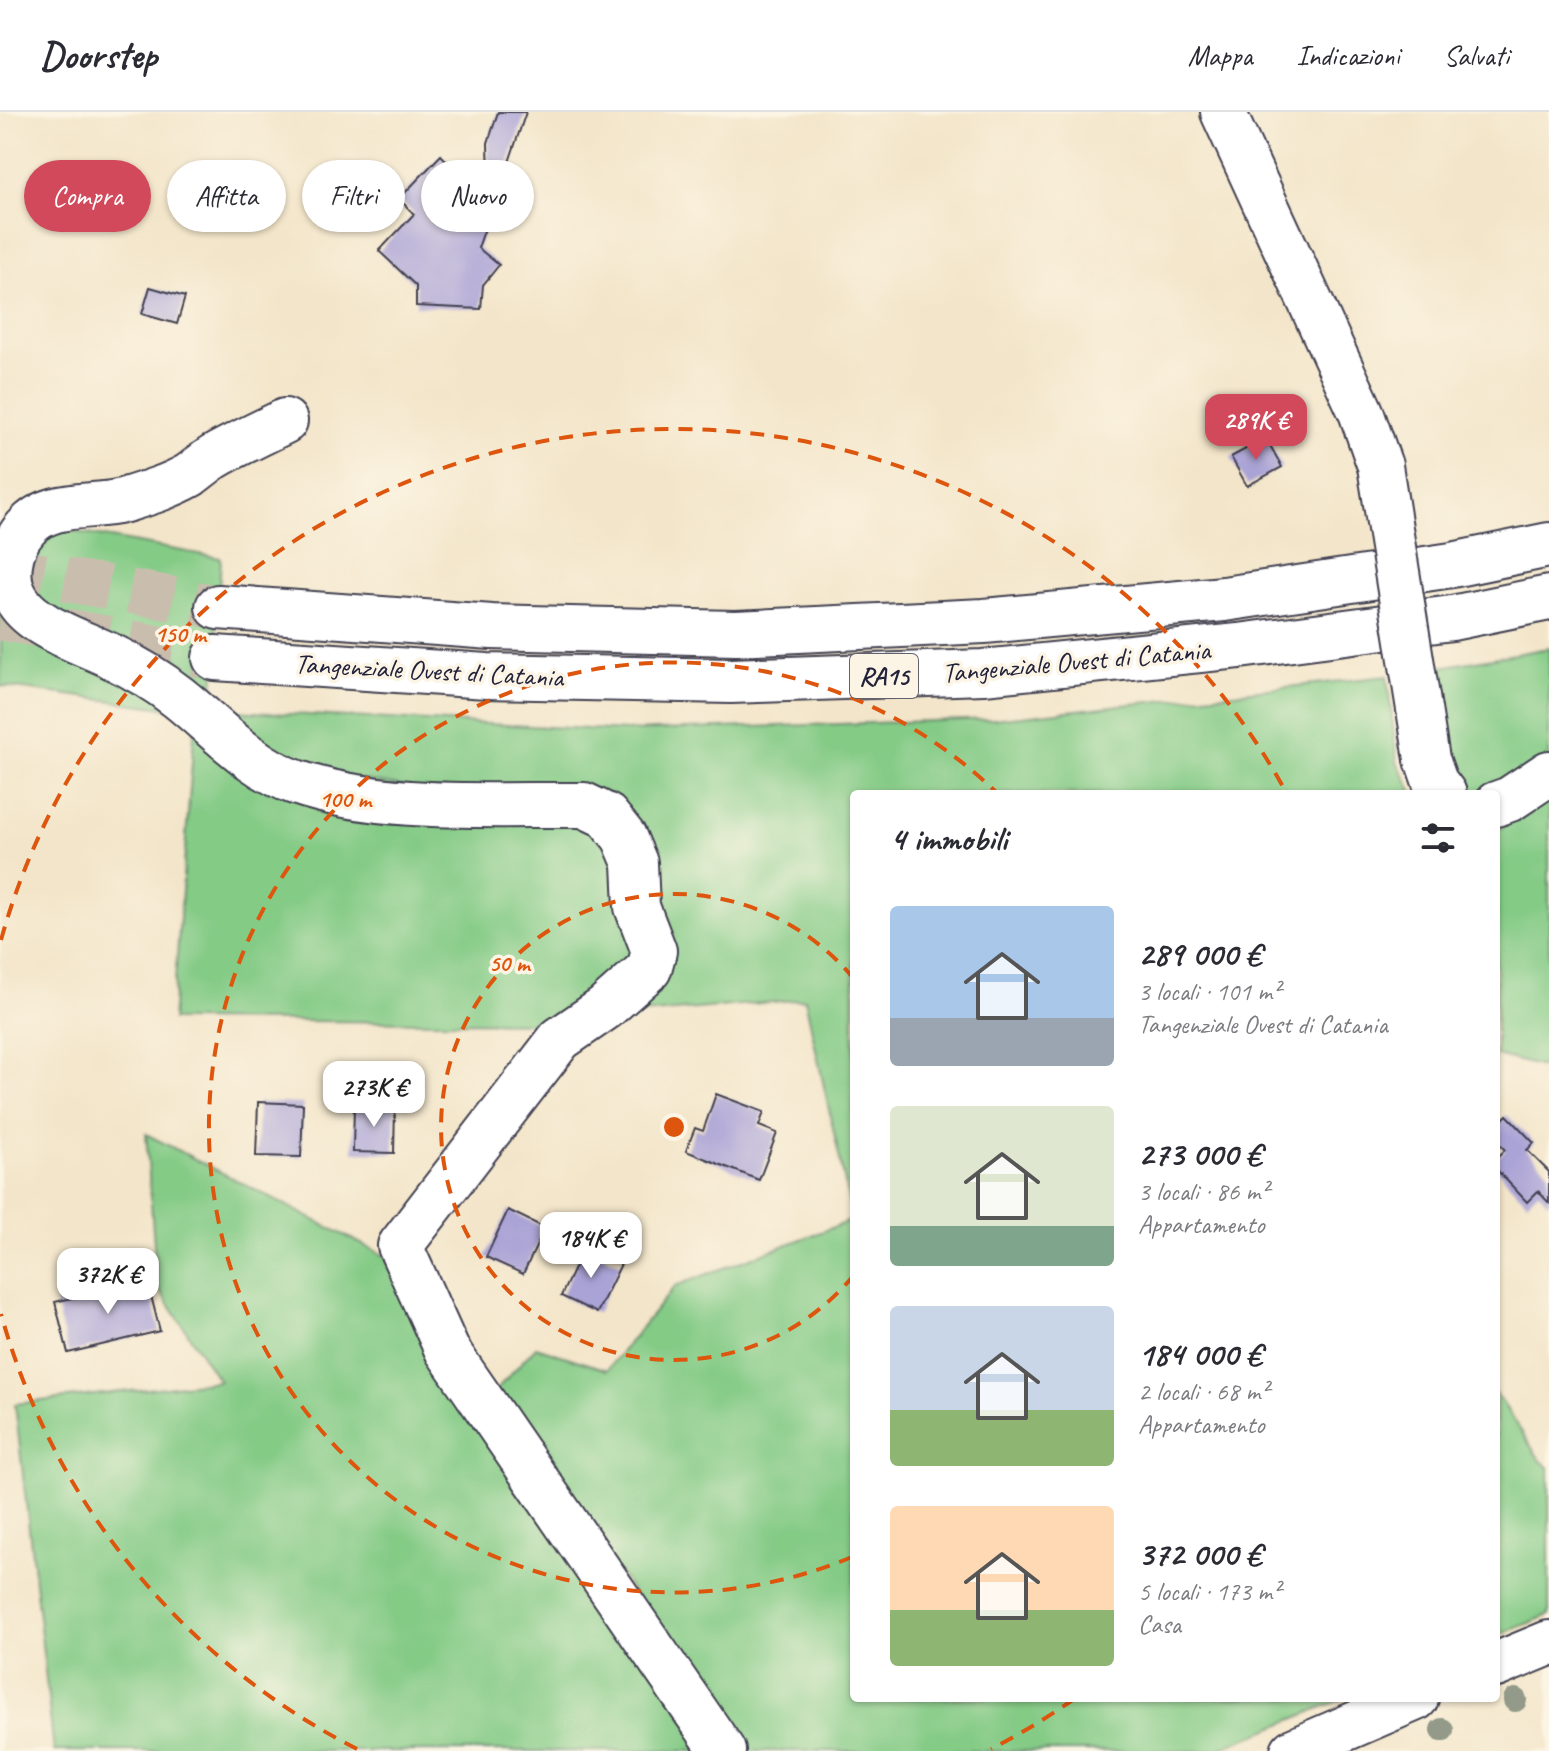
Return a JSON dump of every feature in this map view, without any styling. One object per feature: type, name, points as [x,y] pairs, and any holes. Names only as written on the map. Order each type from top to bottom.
[{"type":"main road","points":[[1223,112],[1361,412],[1380,466],[1436,777]]},
{"type":"main road","points":[[285,421],[156,491],[117,502],[68,507],[40,515],[25,528],[14,547],[9,563],[10,584],[17,601],[46,625],[150,677],[257,763],[294,781],[354,796],[424,803],[584,805],[607,816],[624,837],[635,863],[637,907],[654,951],[649,969],[605,1008],[560,1039],[400,1246],[447,1350],[723,1751]]},
{"type":"main road","name":"Tangenziale Ovest di Catania","points":[[218,607],[492,627],[735,633],[984,621],[1224,599],[1452,565],[1549,545]]},
{"type":"main road","name":"Tangenziale Ovest di Catania","points":[[215,658],[487,676],[731,681],[983,672],[1239,646],[1452,618],[1549,598]]},
{"type":"main road","points":[[1500,803],[1549,773]]},
{"type":"main road","points":[[1500,1663],[1549,1643]]},
{"type":"main road","points":[[1314,1746],[1408,1702]]},
{"type":"green space","points":[[44,526],[221,558],[212,710],[627,731],[993,719],[1387,676],[1397,762],[1412,790],[850,790],[850,1206],[805,999],[611,1017],[662,980],[630,825],[298,769],[32,598],[24,550]]},
{"type":"green space","points":[[2,593],[179,710],[0,686]]},
{"type":"green space","points":[[1549,648],[1549,760],[1489,790],[1463,790],[1446,764],[1435,668]]},
{"type":"green space","points":[[195,723],[232,758],[575,815],[618,847],[633,965],[551,1023],[172,1020]]},
{"type":"green space","points":[[1549,793],[1549,1069],[1500,1056],[1501,828]]},
{"type":"green space","points":[[146,1134],[395,1261],[708,1751],[54,1751],[15,1404],[219,1381],[157,1286]]},
{"type":"green space","points":[[850,1221],[850,1702],[1335,1702],[1215,1751],[744,1751],[493,1393],[536,1347],[607,1370],[675,1286]]},
{"type":"green space","points":[[1500,1399],[1540,1460],[1549,1467],[1549,1615],[1500,1634]]},
{"type":"building","points":[[498,112],[526,112],[510,160],[488,160],[488,143]]},
{"type":"building","points":[[421,176],[421,232],[484,232],[478,248],[499,265],[483,285],[481,309],[416,306],[416,286],[379,251],[397,232],[405,232],[405,224],[414,214],[405,205],[405,193]]},
{"type":"building","points":[[150,287],[185,297],[177,324],[142,314]]},
{"type":"building","points":[[1266,438],[1282,467],[1247,486],[1231,457]]},
{"type":"building","points":[[716,1094],[764,1112],[759,1126],[777,1133],[759,1180],[686,1151],[695,1128],[703,1131]]},
{"type":"building","points":[[258,1102],[303,1104],[301,1157],[256,1156]]},
{"type":"building","points":[[354,1105],[395,1106],[394,1153],[353,1152]]},
{"type":"building","points":[[1507,1115],[1534,1143],[1527,1150],[1549,1172],[1549,1203],[1538,1191],[1527,1202],[1500,1173],[1500,1155],[1505,1150],[1500,1144],[1500,1122]]},
{"type":"building","points":[[508,1210],[545,1228],[523,1274],[486,1257]]},
{"type":"building","points":[[584,1247],[621,1264],[597,1313],[561,1296]]},
{"type":"building","points":[[147,1280],[160,1331],[68,1353],[55,1302]]},
{"type":"tunnel","points":[[0,568],[218,607]]},
{"type":"tunnel","points":[[0,618],[215,658]]}]
